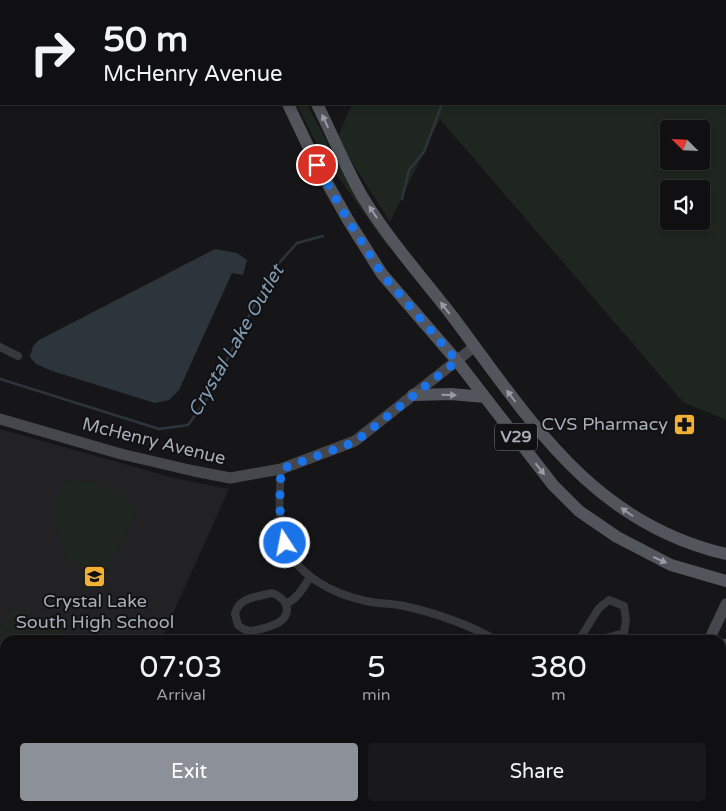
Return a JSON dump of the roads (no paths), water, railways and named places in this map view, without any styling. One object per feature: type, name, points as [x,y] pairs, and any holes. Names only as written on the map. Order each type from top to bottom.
[{"type":"main road","points":[[288,105],[317,165],[348,220],[382,274],[457,361]]},
{"type":"main road","points":[[318,105],[362,196],[383,228],[474,347]]},
{"type":"main road","name":"V29","points":[[474,347],[553,448],[596,490],[634,517],[660,530],[698,546],[726,554]]},
{"type":"main road","name":"V29","points":[[457,361],[553,485],[579,511],[617,537],[647,554],[671,564],[726,581]]},
{"type":"main road","points":[[413,395],[451,394],[485,397]]},
{"type":"street","points":[[0,347],[18,356]]},
{"type":"street","name":"McHenry Avenue","points":[[0,419],[121,454],[230,478],[281,469],[355,442],[474,347]]},
{"type":"street","points":[[281,469],[279,507],[283,536],[291,554],[310,577],[334,591],[366,601],[402,605],[448,618],[486,635]]},
{"type":"street","points":[[286,604],[300,593],[310,577]]},
{"type":"street","points":[[272,593],[278,595],[286,604],[285,616],[276,624],[249,631],[243,629],[235,620],[236,608],[245,600],[272,593]]},
{"type":"street","points":[[582,635],[599,608],[609,600],[624,606],[626,620],[624,633],[617,635]]},
{"type":"street","points":[[711,635],[726,604]]},
{"type":"waterway","name":"Crystal Lake Outlet","points":[[402,199],[409,170],[424,152],[442,105]]},
{"type":"waterway","name":"Crystal Lake Outlet","points":[[0,379],[159,429],[188,425],[209,396],[271,272],[297,243],[323,236]]},
{"type":"place","name":"CVS Pharmacy","points":[[684,424]]},
{"type":"place","name":"Crystal Lake South High School","points":[[95,576]]}]
